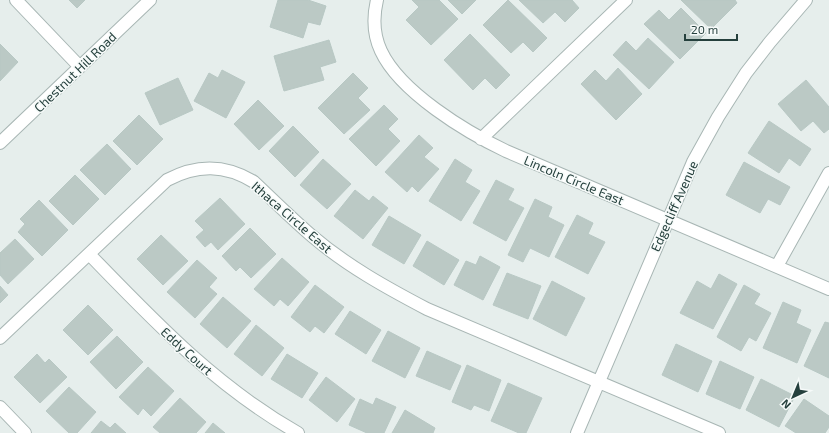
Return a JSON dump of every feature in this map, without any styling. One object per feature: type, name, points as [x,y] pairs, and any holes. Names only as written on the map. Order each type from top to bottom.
[{"type":"street","points":[[16,0],[80,67]]},
{"type":"street","name":"Chestnut Hill Road","points":[[0,143],[150,0]]},
{"type":"street","name":"Lincoln Circle East","points":[[377,0],[374,25],[380,50],[386,62],[424,101],[481,139],[829,289]]},
{"type":"street","points":[[481,139],[626,0]]},
{"type":"street","name":"Edgecliff Avenue","points":[[577,433],[693,162],[718,117],[765,48],[806,0]]},
{"type":"street","name":"Ithaca Circle East","points":[[0,338],[167,180],[179,173],[204,167],[230,170],[254,182],[311,236],[339,257],[382,285],[427,309],[719,433]]},
{"type":"street","points":[[777,266],[829,173]]},
{"type":"street","name":"Eddy Court","points":[[89,254],[165,333],[205,368],[236,393],[298,433]]},
{"type":"street","points":[[0,407],[25,433]]},
{"type":"building","points":[[69,0],[85,0],[77,8]]},
{"type":"building","points":[[278,0],[308,0],[326,6],[320,25],[308,22],[303,38],[270,27]]},
{"type":"building","points":[[412,0],[439,0],[458,19],[431,45],[406,20],[419,7]]},
{"type":"building","points":[[448,0],[476,0],[462,14]]},
{"type":"building","points":[[508,0],[547,38],[533,52],[523,42],[511,53],[483,25]]},
{"type":"building","points":[[519,0],[572,0],[579,8],[565,22],[555,12],[543,23]]},
{"type":"building","points":[[681,0],[735,0],[737,3],[711,29]]},
{"type":"building","points":[[681,8],[706,33],[680,59],[644,24],[659,10],[669,20]]},
{"type":"building","points":[[470,34],[510,75],[496,89],[485,78],[473,90],[444,60]]},
{"type":"building","points":[[648,38],[674,62],[649,89],[613,55],[626,41],[636,51]]},
{"type":"building","points":[[329,40],[336,62],[320,67],[324,80],[284,91],[274,56]]},
{"type":"building","points":[[0,44],[18,62],[0,81]]},
{"type":"building","points":[[618,68],[642,94],[616,120],[581,84],[595,70],[606,81]]},
{"type":"building","points":[[222,70],[245,82],[226,118],[194,101],[209,73],[218,78]]},
{"type":"building","points":[[353,73],[368,88],[358,98],[370,110],[344,134],[318,108]]},
{"type":"building","points":[[178,78],[193,110],[160,125],[145,93]]},
{"type":"building","points":[[806,80],[829,107],[829,129],[824,133],[813,121],[801,131],[778,104]]},
{"type":"building","points":[[258,100],[284,126],[259,150],[234,124]]},
{"type":"building","points":[[384,105],[398,119],[388,129],[400,141],[376,166],[349,139]]},
{"type":"building","points":[[139,115],[163,139],[137,165],[113,141]]},
{"type":"building","points":[[769,121],[811,149],[800,166],[789,158],[779,173],[748,153]]},
{"type":"building","points":[[293,126],[319,152],[295,177],[269,151]]},
{"type":"building","points":[[419,135],[433,148],[424,157],[439,169],[418,192],[412,186],[407,192],[385,172]]},
{"type":"building","points":[[107,144],[131,169],[105,195],[80,170]]},
{"type":"building","points":[[323,159],[351,184],[327,209],[300,185]]},
{"type":"building","points":[[455,159],[472,170],[465,182],[480,191],[461,221],[429,201]]},
{"type":"building","points":[[744,162],[790,187],[780,205],[768,199],[760,213],[726,195]]},
{"type":"building","points":[[75,175],[99,199],[73,225],[49,201]]},
{"type":"building","points":[[496,180],[514,189],[508,200],[524,208],[506,241],[473,223]]},
{"type":"building","points":[[355,190],[369,201],[373,196],[388,208],[363,239],[334,216]]},
{"type":"building","points":[[220,198],[245,224],[218,250],[211,242],[205,247],[196,237],[204,230],[195,221]]},
{"type":"building","points":[[535,199],[552,207],[548,217],[564,225],[549,257],[530,248],[523,262],[508,255]]},
{"type":"building","points":[[39,200],[68,230],[42,256],[18,232],[25,224],[20,219]]},
{"type":"building","points":[[577,215],[593,223],[588,234],[605,242],[588,274],[555,257]]},
{"type":"building","points":[[389,216],[421,235],[404,264],[372,245]]},
{"type":"building","points":[[250,228],[276,254],[251,278],[240,267],[236,271],[222,256]]},
{"type":"building","points":[[161,235],[188,261],[163,285],[137,259]]},
{"type":"building","points":[[15,239],[34,259],[8,284],[0,275],[0,253]]},
{"type":"building","points":[[427,241],[459,260],[444,285],[413,266]]},
{"type":"building","points":[[480,256],[500,267],[483,300],[454,285],[466,261],[476,265]]},
{"type":"building","points":[[282,258],[309,282],[288,306],[280,299],[274,306],[254,289]]},
{"type":"building","points":[[197,260],[217,278],[209,287],[217,294],[195,318],[167,292]]},
{"type":"building","points":[[507,273],[541,286],[528,319],[493,305]]},
{"type":"building","points":[[719,274],[737,284],[713,329],[680,313],[697,281],[711,289]]},
{"type":"building","points":[[552,281],[585,298],[566,336],[533,319]]},
{"type":"building","points":[[315,285],[344,307],[324,333],[315,326],[310,332],[291,317]]},
{"type":"building","points":[[744,285],[760,294],[754,304],[771,313],[756,341],[749,337],[741,351],[717,337]]},
{"type":"building","points":[[0,286],[8,295],[0,303]]},
{"type":"building","points":[[223,297],[251,321],[227,348],[200,324]]},
{"type":"building","points":[[783,302],[801,310],[796,323],[811,330],[797,363],[763,348]]},
{"type":"building","points":[[88,305],[113,330],[88,355],[63,330]]},
{"type":"building","points":[[350,311],[381,330],[366,354],[335,334]]},
{"type":"building","points":[[825,322],[829,323],[829,378],[804,366]]},
{"type":"building","points":[[256,325],[284,348],[262,376],[234,354]]},
{"type":"building","points":[[388,331],[420,348],[405,378],[372,361]]},
{"type":"building","points":[[117,336],[143,362],[116,389],[90,362]]},
{"type":"building","points":[[676,344],[712,361],[698,392],[662,375]]},
{"type":"building","points":[[427,351],[461,366],[450,390],[416,376]]},
{"type":"building","points":[[37,354],[45,363],[49,359],[67,377],[40,403],[14,377]]},
{"type":"building","points":[[287,354],[318,373],[302,398],[271,379]]},
{"type":"building","points":[[720,361],[754,377],[740,409],[706,394]]},
{"type":"building","points":[[467,365],[501,380],[489,411],[474,405],[471,410],[452,402]]},
{"type":"building","points":[[148,367],[174,391],[151,416],[143,408],[138,415],[119,397]]},
{"type":"building","points":[[326,377],[355,399],[337,422],[309,400]]},
{"type":"building","points":[[761,379],[795,396],[779,427],[746,410]]},
{"type":"building","points":[[508,383],[542,398],[526,433],[519,433],[491,421]]},
{"type":"building","points":[[69,387],[96,412],[77,433],[69,433],[46,411]]},
{"type":"building","points":[[180,398],[206,422],[196,433],[160,433],[153,427]]},
{"type":"building","points":[[376,398],[396,407],[384,433],[367,433],[349,425],[360,399],[373,405]]},
{"type":"building","points":[[804,399],[829,416],[829,427],[825,433],[796,433],[785,426]]},
{"type":"building","points":[[405,410],[435,428],[433,433],[392,433]]},
{"type":"building","points":[[101,421],[110,428],[115,423],[126,433],[91,433]]},
{"type":"building","points":[[213,423],[225,433],[205,433]]}]
